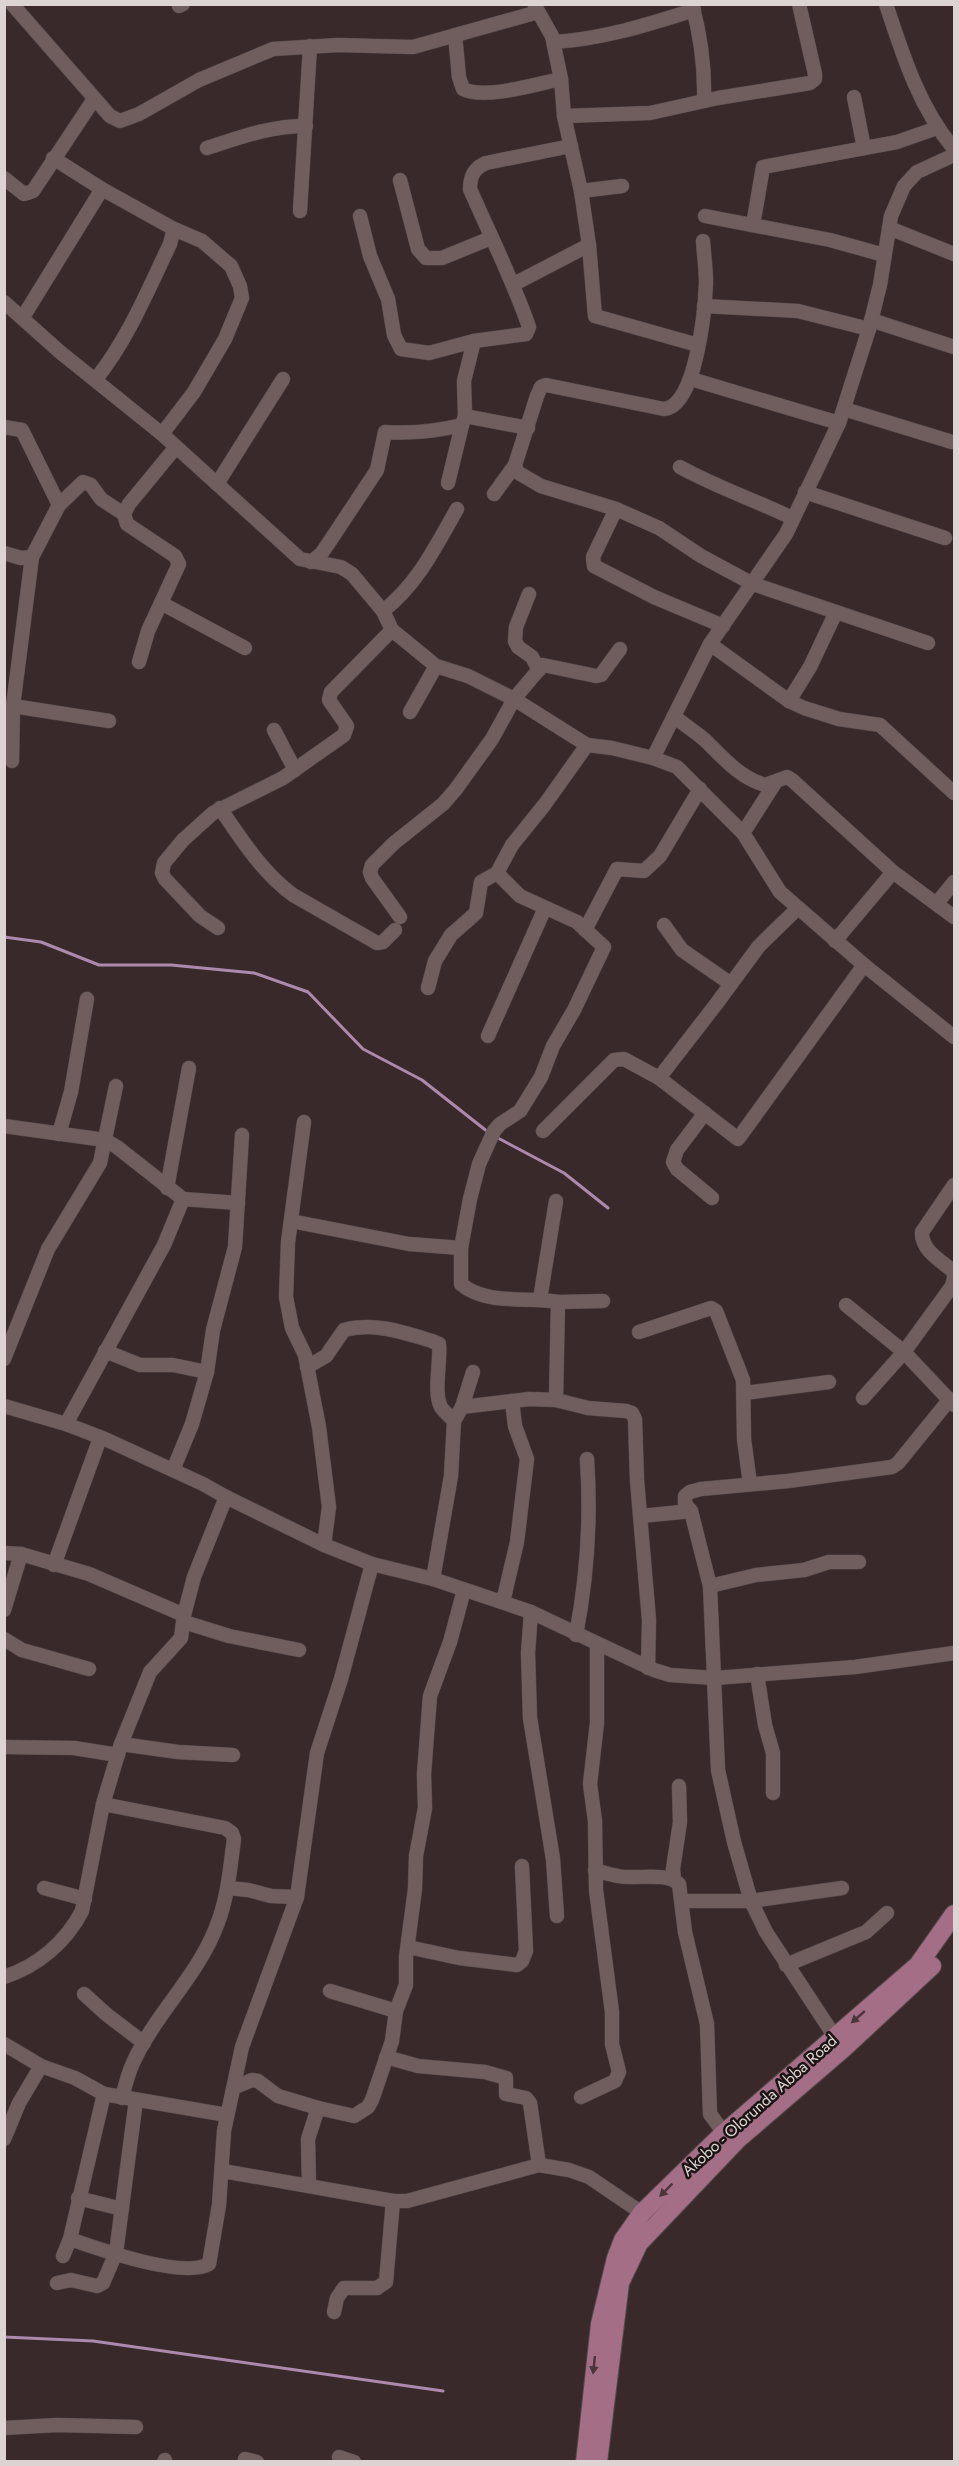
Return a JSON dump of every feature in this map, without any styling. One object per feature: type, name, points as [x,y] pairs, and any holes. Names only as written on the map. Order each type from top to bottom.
[{"type":"main road","name":"Akobo - Olorunda Abba Road","points":[[585,2462],[596,2345],[603,2308],[616,2258],[623,2241],[642,2213],[724,2133],[918,1965],[954,1914]]},
{"type":"main road","name":"Akobo - Olorunda Abba Road","points":[[598,2462],[620,2283],[639,2243],[737,2140],[844,2048],[924,1975],[938,1960],[954,1935]]},
{"type":"street","points":[[12,4],[94,99],[110,116],[120,121],[139,114],[199,80],[273,49],[310,46],[405,47],[455,35],[536,8],[554,42],[561,80],[564,116],[581,191],[596,316],[698,345]]},
{"type":"street","points":[[564,116],[650,113],[704,101],[810,83],[815,79],[799,4]]},
{"type":"street","points":[[886,4],[901,51],[922,101],[954,149]]},
{"type":"street","points":[[554,42],[626,31],[693,7],[701,38],[705,74],[704,101]]},
{"type":"street","points":[[455,35],[459,77],[463,89],[467,91],[479,93],[498,91],[561,80]]},
{"type":"street","points":[[300,211],[310,46]]},
{"type":"street","points":[[854,97],[864,148]]},
{"type":"street","points":[[4,178],[16,189],[29,194],[38,187],[53,158],[94,99]]},
{"type":"street","points":[[207,148],[259,130],[306,126]]},
{"type":"street","points":[[753,225],[763,168],[897,142],[938,128]]},
{"type":"street","points":[[360,216],[370,256],[388,299],[398,345],[405,350],[429,353],[474,341],[515,337],[529,332],[514,284],[470,189],[470,180],[476,170],[486,164],[571,146]]},
{"type":"street","points":[[653,758],[710,644],[786,534],[838,423],[870,325],[891,216],[904,186],[917,172],[954,155]]},
{"type":"street","points":[[53,158],[102,189],[202,242],[231,266],[240,286],[242,298],[220,347],[194,392],[162,434]]},
{"type":"street","points":[[399,180],[418,249],[426,258],[442,258],[491,238]]},
{"type":"street","points":[[581,191],[622,186]]},
{"type":"street","points":[[23,316],[102,189]]},
{"type":"street","points":[[705,216],[830,240],[884,255]]},
{"type":"street","points":[[889,228],[954,254]]},
{"type":"street","points":[[96,379],[119,348],[170,244],[174,229]]},
{"type":"street","points":[[494,494],[516,465],[541,387],[546,385],[664,409],[675,404],[691,379],[698,345],[706,281],[703,241]]},
{"type":"street","points":[[514,284],[589,245]]},
{"type":"street","points":[[4,302],[23,316],[60,352],[162,434],[300,559],[341,567],[352,574],[383,611],[392,630],[436,666],[468,676],[514,699],[587,745],[612,748],[653,758],[677,767],[743,833],[772,881],[798,908],[864,965],[954,1036]]},
{"type":"street","points":[[704,306],[798,310],[870,325],[954,347]]},
{"type":"street","points":[[448,483],[464,420],[464,381],[474,341]]},
{"type":"street","points":[[217,484],[283,379]]},
{"type":"street","points":[[691,379],[838,423]]},
{"type":"street","points":[[844,409],[952,442]]},
{"type":"street","points":[[311,562],[321,554],[376,470],[385,432],[415,432],[464,420],[528,428]]},
{"type":"street","points":[[4,427],[22,430],[59,505]]},
{"type":"street","points":[[122,511],[176,447]]},
{"type":"street","points":[[516,465],[517,472],[541,486],[616,509],[658,528],[701,556],[753,584],[928,643]]},
{"type":"street","points":[[680,467],[709,483],[747,497],[792,518]]},
{"type":"street","points":[[12,761],[11,663],[32,557],[59,505],[80,483],[85,481],[91,485],[101,499],[122,511],[127,524],[178,560],[177,568],[148,631],[139,662]]},
{"type":"street","points":[[805,492],[945,538]]},
{"type":"street","points":[[383,611],[400,598],[412,583],[457,509]]},
{"type":"street","points":[[616,509],[593,557],[594,566],[654,597],[723,626]]},
{"type":"street","points":[[4,553],[21,558],[32,557]]},
{"type":"street","points":[[529,594],[516,627],[515,641],[518,647],[532,657],[539,670]]},
{"type":"street","points":[[161,603],[245,648]]},
{"type":"street","points":[[789,701],[810,667],[836,612]]},
{"type":"street","points":[[218,928],[193,909],[165,879],[162,869],[183,840],[220,808],[295,770],[344,735],[347,726],[329,700],[331,692],[392,630]]},
{"type":"street","points":[[710,644],[789,701],[827,717],[880,725],[954,793]]},
{"type":"street","points":[[220,808],[253,856],[281,886],[377,943],[383,942],[398,924],[372,878],[370,872],[372,865],[394,843],[443,804],[456,789],[492,739],[514,699],[543,665],[581,674],[601,675],[620,649]]},
{"type":"street","points":[[410,712],[436,666]]},
{"type":"street","points":[[13,706],[109,721]]},
{"type":"street","points":[[674,716],[740,773],[758,783],[769,785],[787,777],[792,780],[893,872],[954,917]]},
{"type":"street","points":[[274,730],[295,770]]},
{"type":"street","points":[[428,988],[435,961],[451,935],[476,912],[481,882],[496,873],[512,845],[546,804],[587,745]]},
{"type":"street","points":[[743,833],[775,783]]},
{"type":"street","points":[[585,930],[616,869],[644,871],[660,856],[700,789]]},
{"type":"street","points":[[835,941],[893,872]]},
{"type":"street","points":[[496,873],[520,896],[567,917],[585,930],[602,944],[603,951],[558,1035],[541,1077],[520,1111],[500,1124],[494,1131],[476,1172],[461,1248],[461,1284],[468,1290],[495,1297],[558,1302],[603,1301]]},
{"type":"street","points":[[937,903],[954,882]]},
{"type":"street","points":[[488,1036],[545,908]]},
{"type":"street","points":[[658,1077],[759,946],[798,908]]},
{"type":"street","points":[[664,926],[682,950],[731,984]]},
{"type":"street","points":[[543,1131],[614,1060],[624,1059],[658,1077],[738,1139],[864,965]]},
{"type":"street","points":[[59,1134],[71,1092],[87,999]]},
{"type":"street","points":[[166,1188],[189,1068]]},
{"type":"street","points":[[4,1359],[48,1249],[100,1163],[116,1086]]},
{"type":"street","points":[[705,1113],[677,1150],[674,1162],[677,1169],[712,1198]]},
{"type":"street","points":[[304,1122],[285,1273],[287,1311],[307,1367],[328,1487],[329,1507],[324,1545]]},
{"type":"street","points":[[4,1126],[105,1140],[183,1199],[238,1203]]},
{"type":"street","points":[[173,1470],[192,1424],[207,1372],[213,1330],[235,1248],[242,1134]]},
{"type":"street","points":[[863,1398],[904,1352],[952,1286],[953,1271],[924,1246],[921,1240],[922,1232],[954,1185]]},
{"type":"street","points":[[66,1425],[164,1245],[183,1199]]},
{"type":"street","points":[[540,1299],[556,1201]]},
{"type":"street","points":[[291,1221],[409,1244],[461,1248]]},
{"type":"street","points":[[556,1400],[558,1302]]},
{"type":"street","points":[[835,2037],[774,1947],[751,1901],[718,1770],[710,1586],[691,1510],[685,1504],[685,1496],[690,1492],[892,1467],[952,1402],[904,1352],[846,1305]]},
{"type":"street","points":[[639,1332],[711,1308],[719,1317],[743,1380],[744,1439],[750,1484]]},
{"type":"street","points":[[307,1367],[326,1356],[344,1330],[358,1326],[390,1329],[432,1341],[439,1344],[438,1398],[440,1406],[454,1421]]},
{"type":"street","points":[[105,1352],[140,1365],[173,1365],[207,1372]]},
{"type":"street","points":[[433,1579],[451,1476],[454,1421],[462,1407],[474,1372]]},
{"type":"street","points":[[745,1393],[829,1382]]},
{"type":"street","points":[[462,1407],[512,1401],[556,1400],[588,1408],[632,1413],[635,1419],[637,1443],[649,1620],[648,1668]]},
{"type":"street","points":[[503,1602],[517,1542],[527,1459],[516,1431],[512,1401]]},
{"type":"street","points":[[4,1406],[100,1438],[203,1484],[324,1545],[372,1564],[433,1579],[531,1612],[597,1645],[648,1668],[670,1675],[715,1678],[855,1667],[954,1653]]},
{"type":"street","points":[[54,1564],[100,1438]]},
{"type":"street","points":[[576,1635],[586,1559],[587,1459]]},
{"type":"street","points":[[4,1977],[23,1970],[56,1948],[74,1926],[85,1899],[103,1804],[120,1749],[150,1672],[181,1638],[194,1577],[226,1497]]},
{"type":"street","points":[[641,1516],[691,1510]]},
{"type":"street","points":[[4,1553],[21,1554],[89,1574],[229,1636],[299,1650]]},
{"type":"street","points":[[4,1610],[21,1554]]},
{"type":"street","points":[[710,1586],[756,1575],[804,1570],[829,1562],[859,1562]]},
{"type":"street","points":[[69,2239],[176,2268],[200,2267],[209,2264],[223,2171],[227,2115],[245,2037],[297,1897],[316,1752],[341,1679],[372,1564]]},
{"type":"street","points":[[235,2087],[252,2080],[258,2081],[278,2096],[354,2116],[363,2112],[372,2100],[393,2035],[396,2011],[406,1985],[405,1963],[415,1889],[416,1856],[425,1818],[424,1774],[430,1696],[450,1642],[464,1590]]},
{"type":"street","points":[[531,1612],[528,1653],[530,1718],[553,1859],[557,1916]]},
{"type":"street","points":[[4,1639],[22,1650],[89,1669]]},
{"type":"street","points":[[580,2097],[615,2081],[620,2072],[612,2044],[612,2012],[595,1870],[590,1776],[597,1723],[597,1645]]},
{"type":"street","points":[[757,1674],[765,1725],[773,1753],[773,1793]]},
{"type":"street","points":[[4,1747],[120,1749],[233,1755]]},
{"type":"street","points":[[679,1786],[680,1822],[673,1869],[674,1879],[679,1884],[685,1932],[707,2024],[710,2114],[724,2133]]},
{"type":"street","points":[[57,2283],[71,2280],[101,2286],[116,2253],[122,2209],[132,2064],[209,1944],[228,1888],[232,1833],[225,1828],[103,1804]]},
{"type":"street","points":[[408,1947],[459,1958],[517,1965],[522,1961],[526,1950],[522,1866]]},
{"type":"street","points":[[595,1870],[618,1876],[674,1879]]},
{"type":"street","points":[[44,1888],[85,1899]]},
{"type":"street","points":[[228,1888],[271,1896],[297,1897]]},
{"type":"street","points":[[682,1901],[751,1901],[842,1888]]},
{"type":"street","points":[[786,1965],[866,1932],[887,1912]]},
{"type":"street","points":[[330,1991],[396,2011]]},
{"type":"street","points":[[84,1994],[144,2043]]},
{"type":"street","points":[[4,2044],[41,2066],[75,2078],[104,2094],[227,2115]]},
{"type":"street","points":[[386,2057],[418,2066],[485,2072],[506,2078],[506,2094],[526,2098],[530,2103],[539,2164]]},
{"type":"street","points":[[4,2139],[19,2103],[41,2066]]},
{"type":"street","points":[[63,2256],[104,2094]]},
{"type":"street","points":[[309,2186],[308,2139],[318,2108]]},
{"type":"street","points":[[223,2171],[393,2201],[416,2199],[539,2164],[589,2177],[642,2213]]},
{"type":"street","points":[[78,2199],[122,2209]]},
{"type":"street","points":[[334,2312],[337,2298],[345,2288],[377,2288],[386,2282],[393,2201]]},
{"type":"street","points":[[4,2428],[136,2427]]},
{"type":"street","points":[[339,2457],[354,2462]]},
{"type":"waterway","points":[[4,937],[41,942],[99,965],[171,965],[254,973],[308,992],[363,1049],[422,1080],[488,1132]]},
{"type":"waterway","points":[[496,1137],[564,1173],[608,1208]]},
{"type":"waterway","points":[[4,2337],[93,2341],[443,2391]]}]
